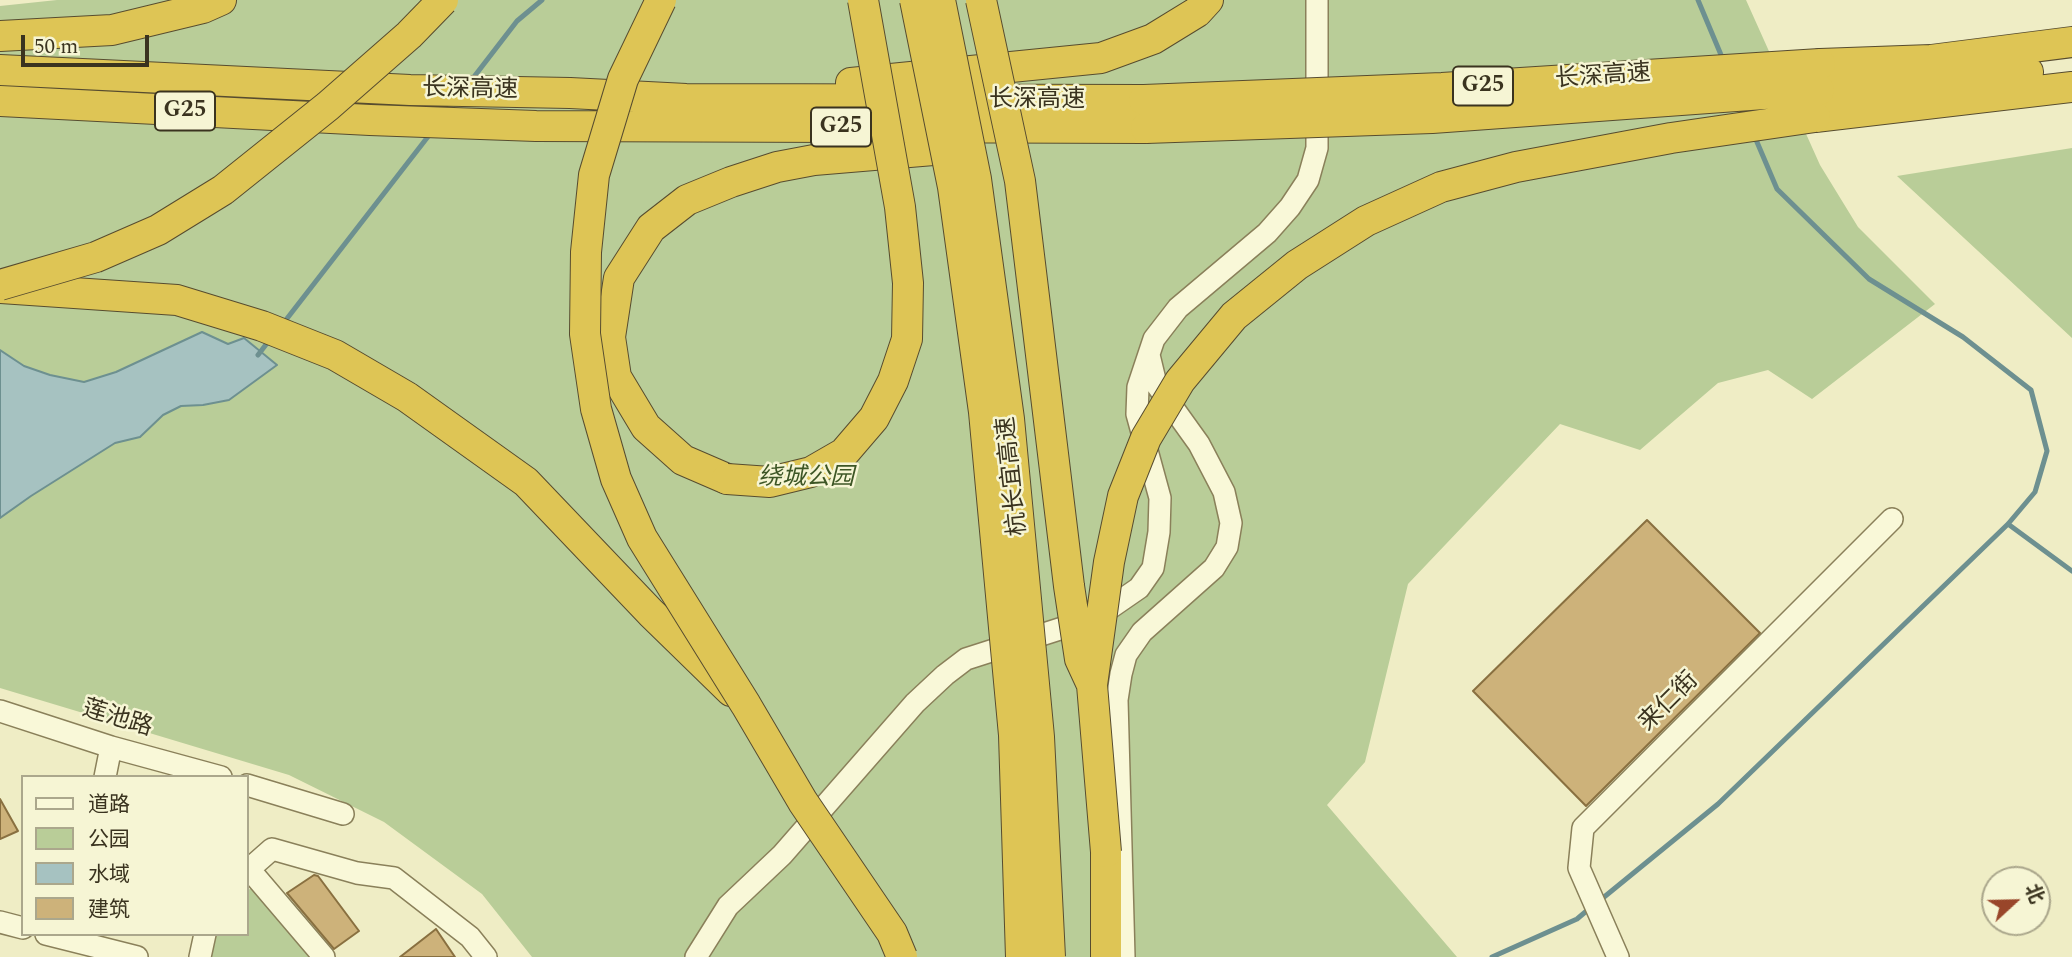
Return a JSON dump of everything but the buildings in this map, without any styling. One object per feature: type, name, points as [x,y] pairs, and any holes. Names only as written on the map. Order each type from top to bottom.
[{"type":"highway","points":[[0,36],[111,30],[203,8],[221,0]]},
{"type":"highway","points":[[0,287],[96,257],[158,230],[223,190],[328,106],[409,35],[443,0]]},
{"type":"highway","points":[[661,0],[623,79],[594,175],[586,252],[585,334],[596,409],[617,479],[642,538],[746,705],[803,803],[892,933],[902,957]]},
{"type":"highway","points":[[863,0],[900,207],[908,283],[907,340],[893,381],[874,418],[844,453],[811,472],[770,482],[727,479],[683,460],[646,427],[616,377],[610,337],[619,278],[651,228],[687,200],[777,167],[814,160],[1032,141],[1136,118]]},
{"type":"highway","name":"杭长宜高速","points":[[915,0],[953,187],[984,412],[1014,735],[1021,957]]},
{"type":"highway","name":"杭长宜高速","points":[[940,0],[976,179],[1009,419],[1039,737],[1050,957]]},
{"type":"highway","points":[[981,0],[1020,181],[1069,586],[1080,659],[1092,685]]},
{"type":"highway","points":[[686,99],[1101,58],[1153,39],[1197,12],[1208,0]]},
{"type":"highway","name":"长深高速","points":[[1818,90],[1931,60],[2072,42]]},
{"type":"highway","name":"长深高速","points":[[0,101],[536,126],[1136,118],[1432,118],[2072,69]]},
{"type":"highway","name":"长深高速","points":[[0,71],[1136,118]]},
{"type":"highway","points":[[1106,957],[1106,852],[1092,685],[1109,562],[1123,496],[1146,438],[1180,382],[1234,316],[1297,265],[1366,221],[1441,187],[1516,167],[1671,138],[1818,90],[2072,87]]},
{"type":"highway","points":[[0,287],[177,300],[262,326],[335,355],[407,397],[526,482],[651,612],[746,705]]},
{"type":"street","points":[[696,957],[728,906],[782,855],[915,703],[945,675],[966,659],[1097,617],[1139,588],[1153,568],[1160,498],[1137,414],[1138,387],[1154,339],[1178,308],[1268,233],[1290,208],[1308,180],[1317,148],[1317,0]]},
{"type":"street","points":[[1124,957],[1117,700],[1121,674],[1126,655],[1142,632],[1214,568],[1227,548],[1231,523],[1224,492],[1199,444],[1156,384],[1149,355]]},
{"type":"street","name":"来仁街","points":[[1616,952],[1579,867],[1583,828],[1892,519]]},
{"type":"street","name":"莲池路","points":[[0,711],[111,747],[213,775]]},
{"type":"street","points":[[105,775],[111,747]]},
{"type":"street","points":[[248,785],[343,814]]},
{"type":"street","points":[[324,957],[248,870],[272,849],[357,873],[394,878],[470,937],[485,957]]},
{"type":"street","points":[[0,922],[21,927]]},
{"type":"street","points":[[52,936],[72,944],[137,957]]},
{"type":"street","points":[[200,957],[205,936]]},
{"type":"green space","name":"绕城公园","points":[[57,0],[1746,0],[1820,165],[1858,227],[1935,304],[1812,399],[1768,370],[1718,383],[1640,450],[1560,424],[1408,584],[1365,762],[1327,805],[1457,957],[532,957],[482,894],[384,822],[289,775],[0,688],[0,6]]},
{"type":"green space","points":[[2072,148],[2072,338],[1897,176]]},
{"type":"green space","points":[[254,886],[313,957],[211,957],[214,936],[248,936],[248,890]]},
{"type":"water","points":[[202,332],[228,344],[244,338],[277,365],[229,400],[181,406],[163,415],[140,437],[115,443],[0,518],[0,350],[24,366],[84,382],[116,372]]},
{"type":"waterway","points":[[470,82],[517,21],[542,0]]},
{"type":"waterway","points":[[1698,0],[1724,62]]},
{"type":"waterway","points":[[282,325],[430,134]]},
{"type":"waterway","points":[[1598,902],[1718,804],[2008,524],[2035,492],[2047,451],[2031,390],[1963,337],[1869,279],[1777,189],[1754,135]]},
{"type":"waterway","points":[[258,355],[271,338]]},
{"type":"waterway","points":[[2008,524],[2072,571]]},
{"type":"waterway","points":[[1492,957],[1577,919],[1590,908]]}]
